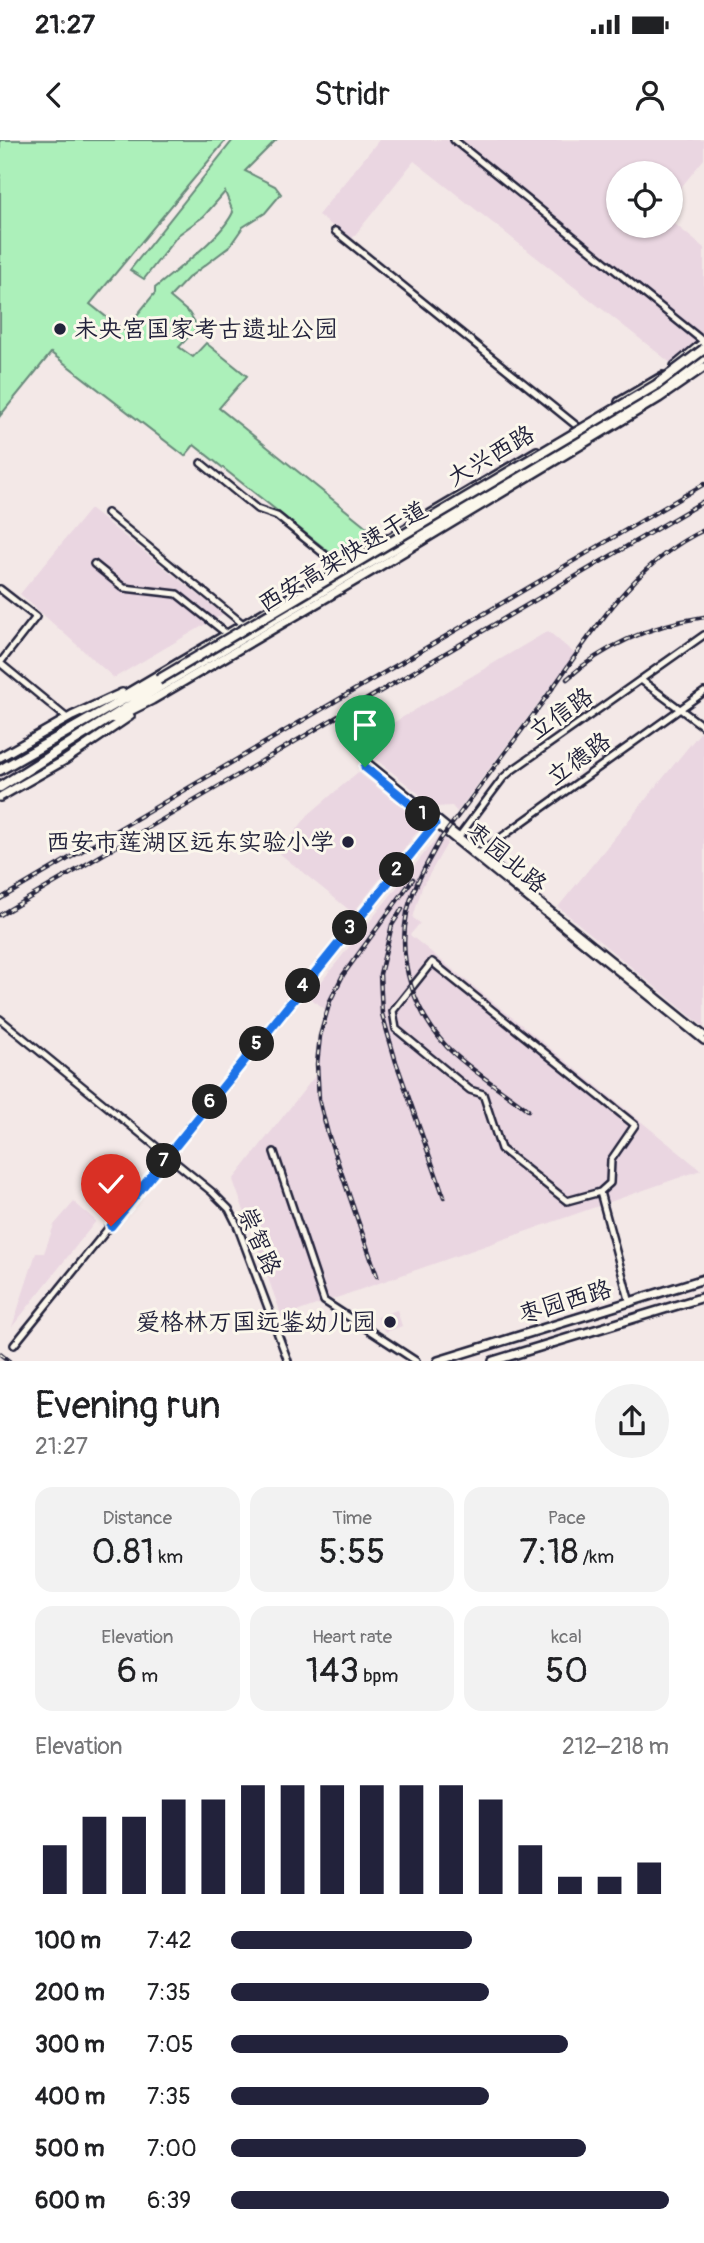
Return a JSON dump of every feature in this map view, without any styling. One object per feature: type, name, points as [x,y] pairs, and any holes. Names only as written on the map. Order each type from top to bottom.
[{"type":"highway","name":"西安高架快速干道","points":[[0,787],[160,683],[656,385],[700,349]]},
{"type":"highway","name":"西安高架快速干道","points":[[0,770],[160,683],[632,409],[704,357]]},
{"type":"main road","name":"大兴西路","points":[[77,727],[144,682],[658,379],[700,349],[704,342]]},
{"type":"main road","points":[[700,349],[704,357]]},
{"type":"main road","name":"大兴西路","points":[[83,735],[152,700],[661,397],[704,367]]},
{"type":"main road","points":[[0,757],[67,718],[144,682]]},
{"type":"main road","points":[[0,797],[65,760],[152,700]]},
{"type":"main road","name":"枣园西路","points":[[438,1361],[704,1279]]},
{"type":"main road","name":"枣园西路","points":[[493,1361],[704,1297]]},
{"type":"street","points":[[454,140],[704,342]]},
{"type":"street","points":[[335,231],[578,427]]},
{"type":"street","points":[[201,463],[257,509],[277,516],[324,554],[333,571]]},
{"type":"street","points":[[107,513],[243,624]]},
{"type":"street","points":[[94,564],[124,588],[177,594],[227,634]]},
{"type":"street","points":[[0,589],[36,617],[0,663],[67,718]]},
{"type":"street","name":"立信路","points":[[457,838],[503,778],[704,635]]},
{"type":"street","points":[[640,680],[704,727]]},
{"type":"street","name":"立德路","points":[[477,855],[704,692]]},
{"type":"street","name":"枣园北路","points":[[436,822],[368,763],[365,767],[436,822],[457,838],[704,1041]]},
{"type":"street","points":[[14,1345],[436,822]]},
{"type":"street","name":"枣园北路","points":[[477,855],[704,1035]]},
{"type":"street","points":[[432,962],[635,1125],[611,1160],[610,1183],[600,1192],[567,1200],[502,1149],[483,1094],[470,1090],[396,1028],[393,1011],[432,962]]},
{"type":"street","name":"崇智路","points":[[0,1019],[212,1192],[229,1209],[288,1361]]},
{"type":"street","points":[[274,1152],[324,1301],[416,1361]]},
{"type":"street","points":[[600,1192],[630,1303]]},
{"type":"shaded area","points":[[379,140],[704,140],[704,159],[683,185],[683,161],[606,161],[606,238],[683,238],[683,231],[704,248],[704,339],[672,364],[414,161],[351,240],[318,215]]},
{"type":"shaded area","points":[[90,509],[223,614],[114,678],[20,594]]},
{"type":"shaded area","points":[[548,631],[575,654],[457,812],[452,806],[435,807],[363,749],[361,742]]},
{"type":"shaded area","points":[[704,730],[704,1027],[558,907]]},
{"type":"shaded area","name":"西安市莲湖区远东实验小学","points":[[358,772],[417,819],[418,831],[353,913],[279,853],[308,815]]},
{"type":"shaded area","points":[[439,835],[448,842],[422,887],[413,918],[420,923],[410,935],[701,1170],[282,1317],[233,1180],[315,1076],[317,1040],[325,1009],[309,997]]},
{"type":"shaded area","points":[[74,1202],[96,1221],[12,1327],[36,1253],[44,1253],[54,1225]]},
{"type":"shaded area","name":"爱格林万国远鉴幼儿园","points":[[397,1310],[402,1326],[386,1332],[377,1317]]},
{"type":"green space","name":"未央宫国家考古遗址公园","points":[[0,140],[226,140],[90,304],[124,331],[155,293],[155,288],[209,242],[233,212],[225,192],[204,216],[178,235],[144,279],[130,270],[233,140],[276,140],[245,171],[275,186],[281,194],[265,213],[243,227],[229,247],[188,278],[170,297],[189,313],[198,327],[179,347],[193,357],[206,343],[247,376],[219,408],[378,536],[338,559],[194,445],[185,456],[51,353],[0,416]]},
{"type":"railway","points":[[0,899],[704,484]]},
{"type":"railway","points":[[0,915],[704,501]]},
{"type":"railway","points":[[528,1110],[455,1055],[425,1018],[411,985],[404,950],[409,904],[440,840],[594,630],[633,583],[655,562],[678,544],[704,530]]},
{"type":"railway","points":[[567,679],[598,656],[631,638],[666,625],[704,617]]},
{"type":"railway","points":[[377,1276],[328,1134],[319,1099],[317,1064],[320,1036],[330,1001],[343,975],[413,879]]},
{"type":"railway","points":[[402,909],[392,925],[380,974],[382,1014],[396,1062],[444,1197]]},
{"type":"railway","points":[[0,1354],[9,1361]]},
{"type":"place","name":"未央宫国家考古遗址公园","points":[[60,329]]},
{"type":"place","name":"西安市莲湖区远东实验小学","points":[[348,842]]},
{"type":"place","name":"爱格林万国远鉴幼儿园","points":[[390,1322]]},
{"type":"route","points":[[111,1226],[435,824],[365,767]]}]
